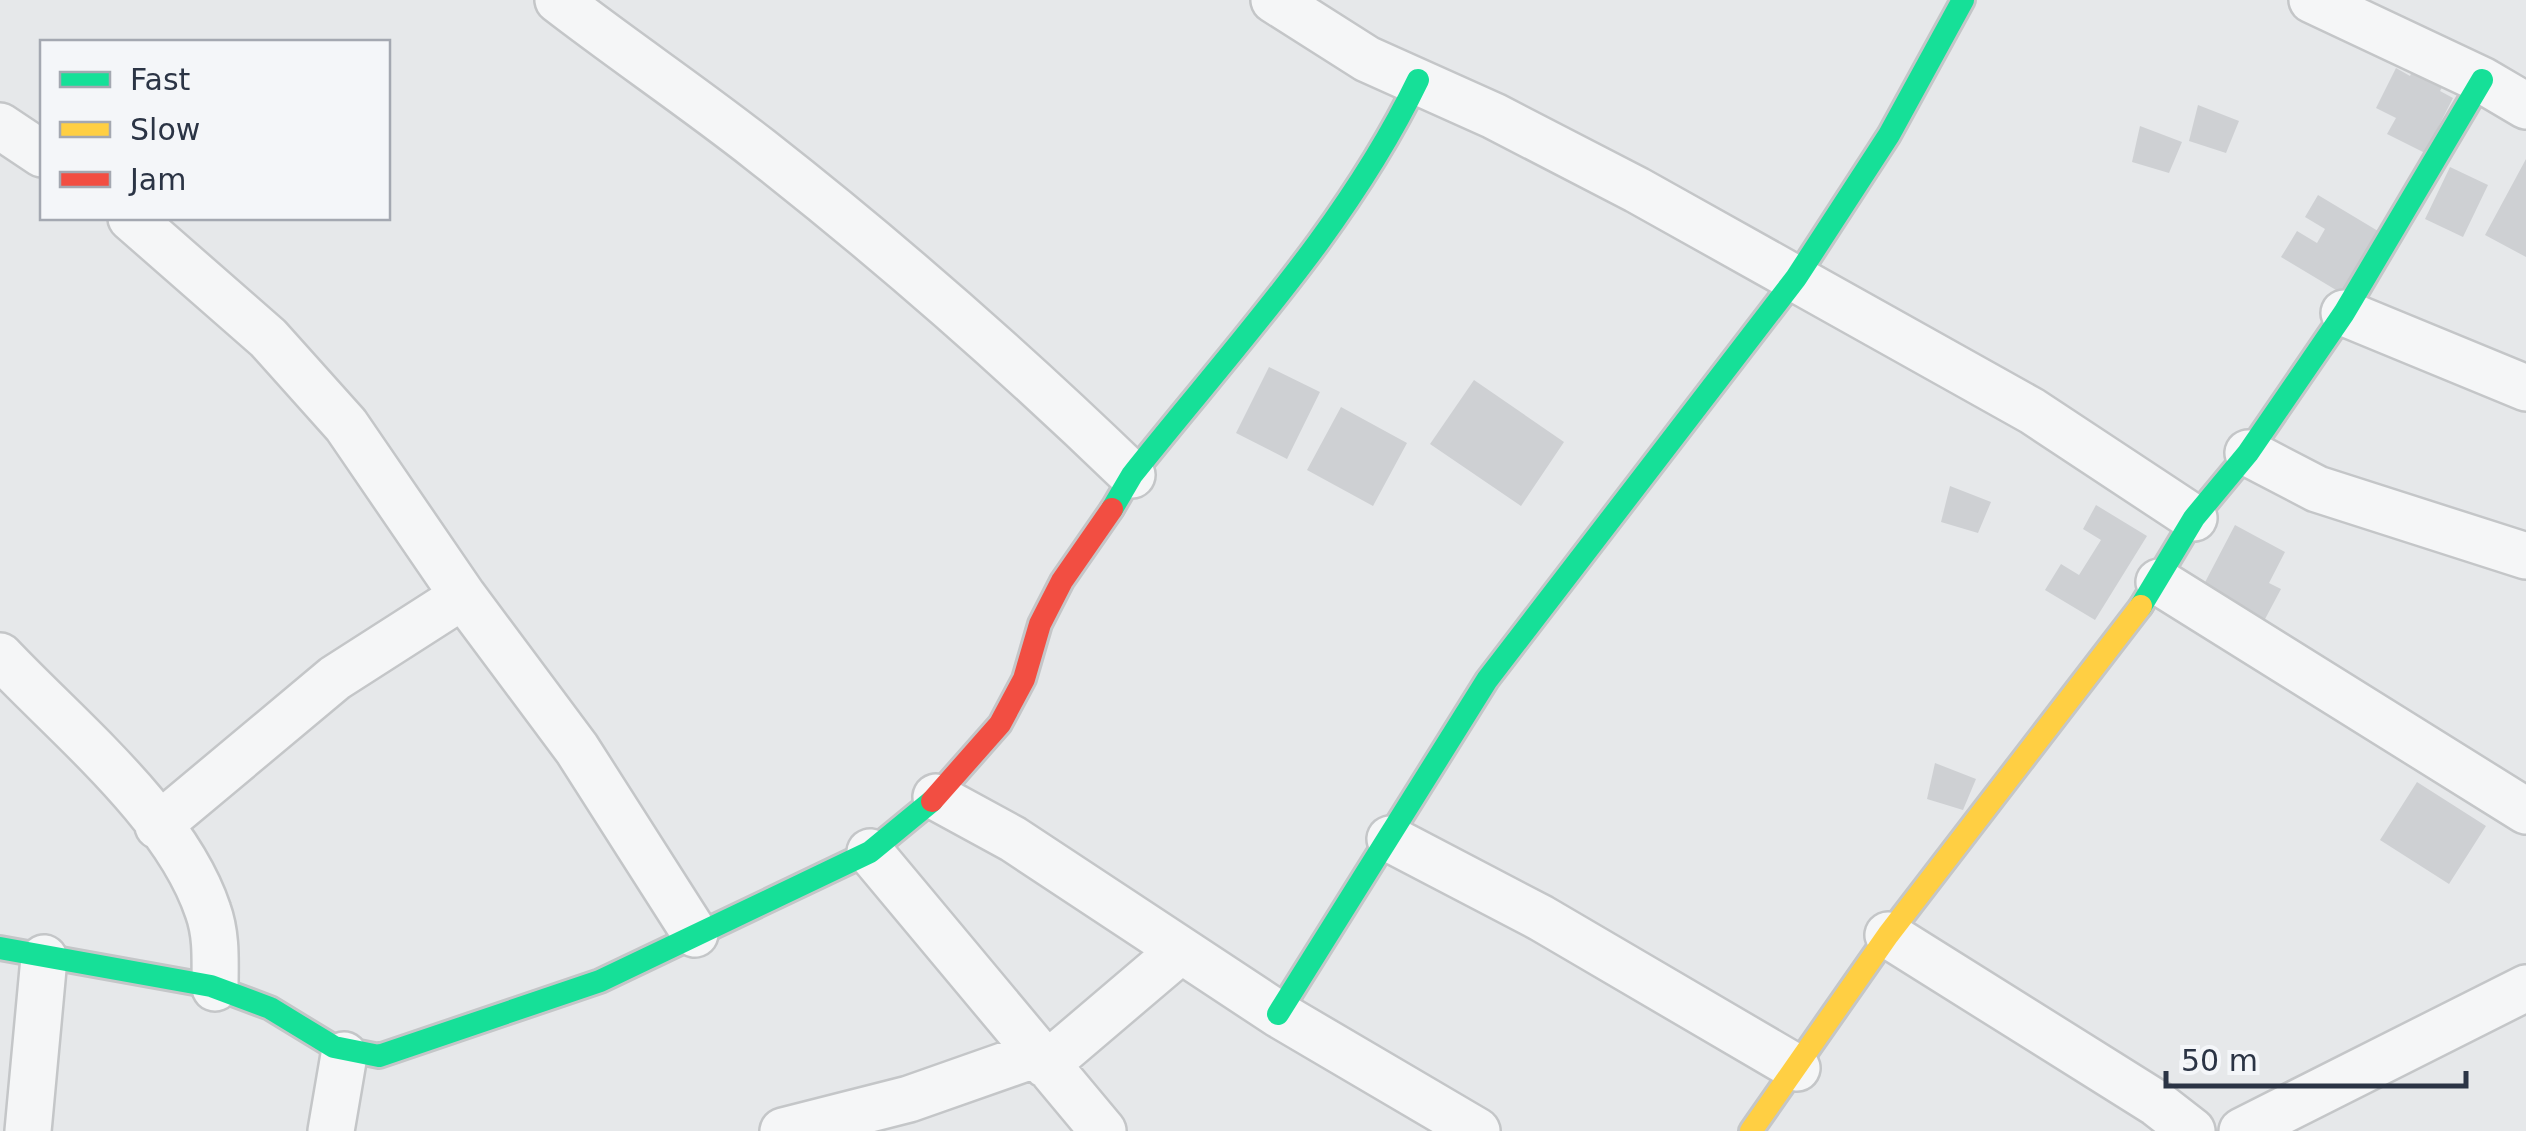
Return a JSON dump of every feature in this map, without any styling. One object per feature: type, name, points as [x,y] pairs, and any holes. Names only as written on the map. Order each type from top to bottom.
[{"type":"street","points":[[558,0],[759,149],[862,234],[1021,368],[1132,475]]},
{"type":"street","points":[[1274,0],[1367,59],[1418,80],[1637,190],[2032,410],[2194,518]]},
{"type":"street","points":[[1278,1014],[1486,680],[1796,278],[1889,135],[1963,0]]},
{"type":"street","points":[[2312,0],[2482,80],[2526,106]]},
{"type":"street","points":[[0,948],[215,988],[268,1007],[344,1055],[379,1056],[600,981],[870,852],[936,797],[1000,724],[1024,678],[1040,624],[1062,581],[1096,536],[1132,475],[1349,203],[1384,150],[1418,80]]},
{"type":"street","points":[[1751,1131],[1888,936],[2159,582],[2194,518],[2248,452],[2344,313],[2482,80]]},
{"type":"street","points":[[0,126],[40,153]]},
{"type":"street","points":[[133,220],[268,338],[346,425],[463,596],[577,750],[695,934]]},
{"type":"street","points":[[2344,313],[2526,388]]},
{"type":"street","points":[[2248,452],[2317,489],[2526,556]]},
{"type":"street","points":[[2159,582],[2526,810]]},
{"type":"street","points":[[158,826],[335,678],[463,596]]},
{"type":"street","points":[[0,656],[98,756],[158,826],[196,882],[210,914],[215,988]]},
{"type":"street","points":[[936,797],[1012,840],[1278,1014],[1477,1131]]},
{"type":"street","points":[[1390,839],[1541,918],[1797,1068]]},
{"type":"street","points":[[870,852],[1103,1131]]},
{"type":"street","points":[[1888,936],[2156,1103],[2192,1131]]},
{"type":"street","points":[[782,1131],[844,1124],[994,1072],[1042,1060],[1180,951]]},
{"type":"street","points":[[28,1131],[44,958]]},
{"type":"street","points":[[2242,1131],[2526,988]]},
{"type":"street","points":[[332,1131],[344,1055]]},
{"type":"building","points":[[2396,68],[2410,76],[2413,69],[2444,84],[2440,91],[2453,98],[2425,153],[2387,134],[2396,118],[2376,108]]},
{"type":"building","points":[[2198,105],[2239,121],[2226,153],[2189,141]]},
{"type":"building","points":[[2140,126],[2182,142],[2169,173],[2132,162]]},
{"type":"building","points":[[2526,159],[2526,257],[2485,235]]},
{"type":"building","points":[[2450,167],[2488,185],[2463,237],[2425,219]]},
{"type":"building","points":[[2318,195],[2378,231],[2341,293],[2281,257],[2297,231],[2317,243],[2325,229],[2305,217]]},
{"type":"building","points":[[1269,367],[1320,392],[1287,459],[1236,433]]},
{"type":"building","points":[[1474,380],[1564,442],[1521,506],[1430,444]]},
{"type":"building","points":[[1341,407],[1407,443],[1373,506],[1307,470]]},
{"type":"building","points":[[1950,486],[1991,502],[1978,533],[1941,522]]},
{"type":"building","points":[[2096,505],[2147,536],[2095,620],[2045,590],[2061,564],[2079,575],[2101,540],[2083,529]]},
{"type":"building","points":[[2235,525],[2285,552],[2269,583],[2281,589],[2264,621],[2202,588]]},
{"type":"building","points":[[1935,763],[1976,779],[1963,810],[1927,799]]},
{"type":"building","points":[[2417,782],[2486,826],[2449,884],[2380,840]]},
{"type":"traffic: fast","points":[[1278,1014],[1487,680],[1796,278],[1889,135],[1963,0]]},
{"type":"traffic: fast","points":[[1112,509],[1132,475],[1323,236],[1358,186],[1418,80]]},
{"type":"traffic: fast","points":[[2141,606],[2194,518],[2248,453],[2344,313],[2482,80]]},
{"type":"traffic: fast","points":[[0,948],[211,986],[270,1008],[334,1047],[379,1056],[600,981],[870,852],[932,801]]},
{"type":"traffic: slow","points":[[1751,1131],[1888,935],[2141,606]]},
{"type":"traffic: jam","points":[[932,801],[1000,724],[1024,679],[1040,624],[1062,581],[1112,509]]}]
